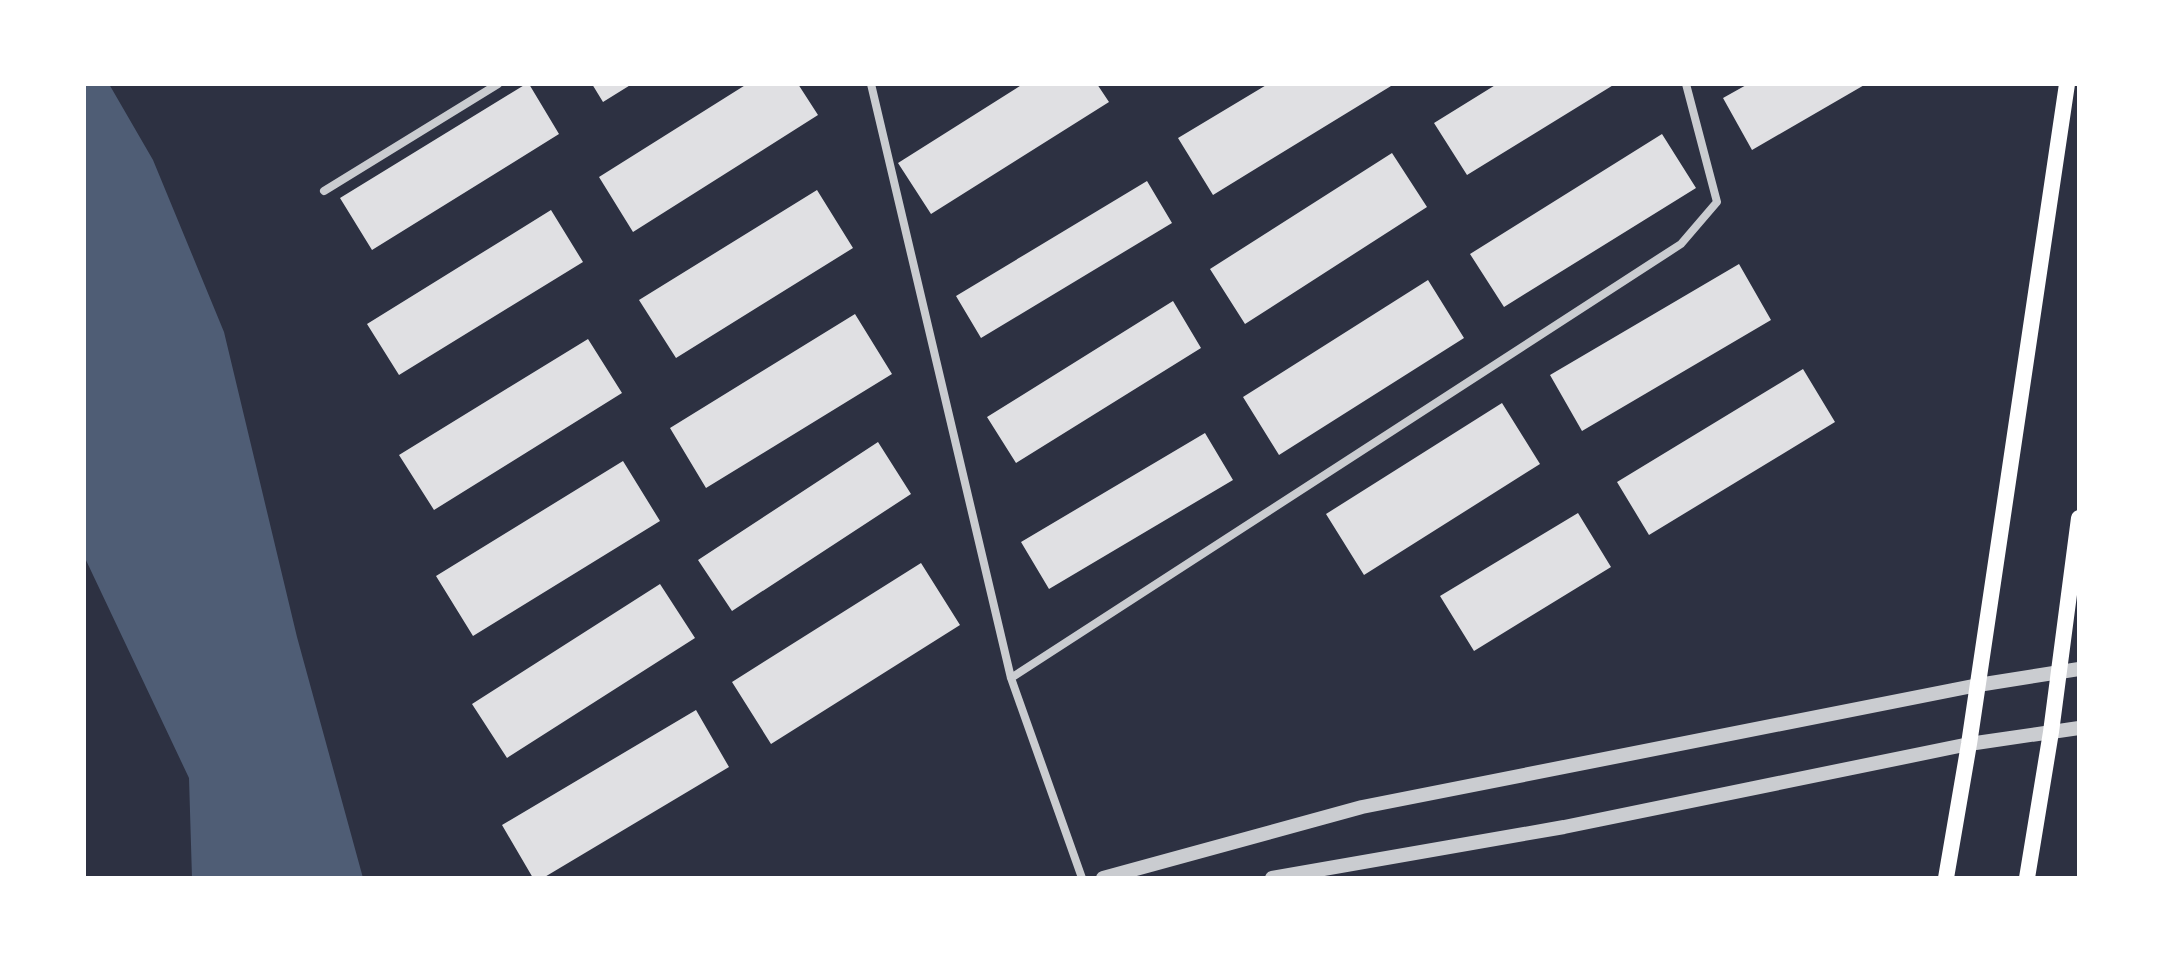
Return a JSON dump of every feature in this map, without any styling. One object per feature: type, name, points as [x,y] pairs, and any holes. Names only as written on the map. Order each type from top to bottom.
[{"type":"main road","points":[[1946,878],[1978,685],[2067,84]]},
{"type":"main road","points":[[2027,878],[2051,732],[2079,518]]},
{"type":"street","points":[[324,191],[498,84]]},
{"type":"street","points":[[871,84],[1011,678],[1082,878]]},
{"type":"street","points":[[1011,678],[1681,244],[1717,202],[1686,84]]},
{"type":"street","points":[[1103,878],[1362,807],[1978,685],[2079,669]]},
{"type":"street","points":[[1272,878],[1564,827],[1969,744],[2079,728]]},
{"type":"water","points":[[84,84],[109,84],[153,160],[224,332],[297,637],[363,878],[192,878],[189,778],[84,556]]},
{"type":"building","points":[[529,84],[559,134],[372,250],[340,198]]},
{"type":"building","points":[[592,84],[632,84],[603,102]]},
{"type":"building","points":[[747,84],[798,84],[818,115],[633,232],[599,177]]},
{"type":"building","points":[[1023,84],[1097,84],[1109,102],[931,214],[898,163]]},
{"type":"building","points":[[1268,84],[1391,86],[1213,195],[1178,138]]},
{"type":"building","points":[[1497,84],[1615,84],[1467,175],[1434,123]]},
{"type":"building","points":[[1748,84],[1866,84],[1752,150],[1723,98]]},
{"type":"building","points":[[1662,134],[1696,188],[1504,307],[1470,254]]},
{"type":"building","points":[[1392,153],[1427,207],[1245,324],[1210,269]]},
{"type":"building","points":[[1147,181],[1172,223],[981,338],[956,296]]},
{"type":"building","points":[[817,190],[853,248],[676,358],[639,300]]},
{"type":"building","points":[[551,210],[583,262],[399,375],[367,324]]},
{"type":"building","points":[[1739,264],[1771,320],[1582,431],[1550,375]]},
{"type":"building","points":[[1428,280],[1464,338],[1279,455],[1243,397]]},
{"type":"building","points":[[1173,301],[1201,348],[1016,463],[987,417]]},
{"type":"building","points":[[855,314],[892,374],[706,488],[670,428]]},
{"type":"building","points":[[588,339],[622,393],[434,510],[399,455]]},
{"type":"building","points":[[1803,369],[1835,422],[1649,535],[1617,482]]},
{"type":"building","points":[[1502,403],[1540,464],[1364,575],[1326,514]]},
{"type":"building","points":[[1205,433],[1233,480],[1049,589],[1021,542]]},
{"type":"building","points":[[878,442],[911,494],[732,611],[698,560]]},
{"type":"building","points":[[623,461],[660,521],[473,636],[436,576]]},
{"type":"building","points":[[1578,513],[1611,567],[1474,651],[1440,596]]},
{"type":"building","points":[[921,563],[960,625],[771,744],[732,682]]},
{"type":"building","points":[[660,584],[695,638],[507,758],[472,704]]},
{"type":"building","points":[[696,710],[729,767],[543,878],[533,878],[502,825]]}]
